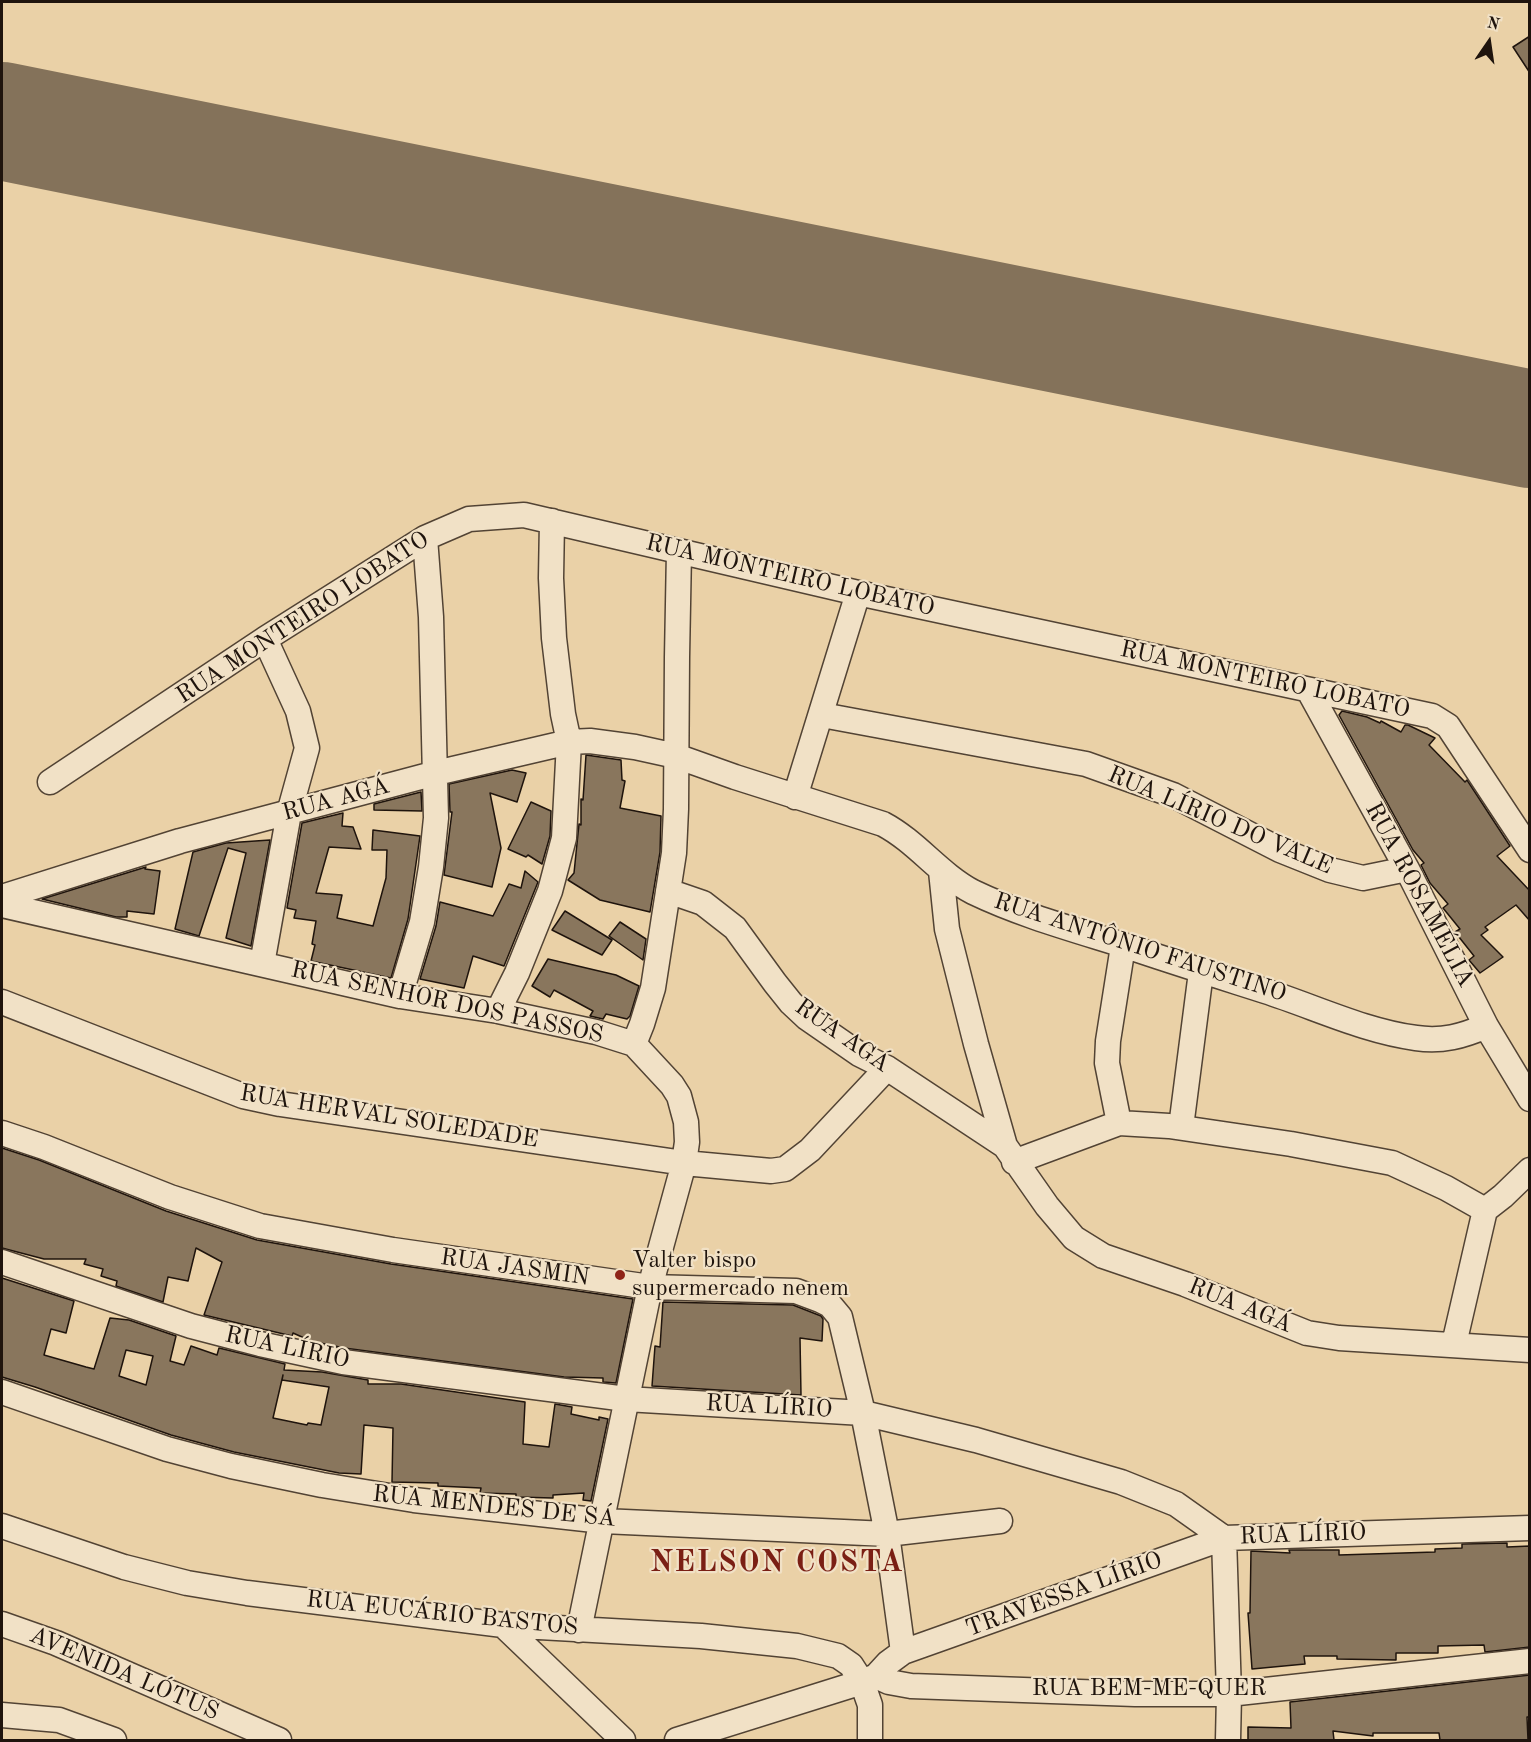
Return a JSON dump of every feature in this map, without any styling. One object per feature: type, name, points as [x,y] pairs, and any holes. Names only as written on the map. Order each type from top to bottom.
[{"type":"street","name":"RUA MONTEIRO LOBATO","points":[[50,782],[265,639],[425,538],[469,519],[524,515],[858,593],[1432,716],[1448,726],[1530,850]]},
{"type":"street","points":[[498,1011],[517,973],[550,891],[564,838],[569,742],[563,714],[554,638],[550,578],[552,520]]},
{"type":"street","points":[[400,996],[422,922],[428,892],[436,818],[431,616],[425,538]]},
{"type":"street","points":[[634,1044],[653,988],[675,842],[679,551]]},
{"type":"street","points":[[795,797],[858,593]]},
{"type":"street","points":[[262,964],[290,813],[307,748],[297,711],[265,639]]},
{"type":"street","name":"RUA ROSAMÉLIA","points":[[1309,691],[1407,868],[1486,1026],[1530,1099]]},
{"type":"street","name":"RUA LÍRIO DO VALE","points":[[822,715],[1086,764],[1173,795],[1280,850],[1330,870],[1363,878],[1407,868]]},
{"type":"street","name":"RUA AGÁ","points":[[2,897],[180,841],[436,773],[569,742],[590,741],[635,747],[676,756]]},
{"type":"street","name":"RUA ANTÔNIO FAUSTINO","points":[[676,756],[795,797],[883,824],[901,834],[941,870],[972,891],[1014,909],[1201,972],[1305,1003],[1359,1025],[1417,1039],[1459,1037],[1486,1026]]},
{"type":"street","name":"RUA AGÁ","points":[[941,870],[947,928],[976,1044],[1009,1154]]},
{"type":"street","name":"RUA AGÁ","points":[[668,891],[703,903],[735,928],[780,989],[807,1018],[860,1054],[887,1068],[1009,1154],[1074,1238],[1103,1256],[1207,1292],[1307,1333],[1339,1338],[1530,1350]]},
{"type":"street","name":"RUA SENHOR DOS PASSOS","points":[[2,905],[400,996],[498,1011],[596,1032],[634,1044],[672,1085],[679,1096],[686,1122],[687,1142],[684,1163],[650,1287],[579,1630]]},
{"type":"street","points":[[1119,1123],[1107,1063],[1108,1041],[1123,945]]},
{"type":"street","points":[[1181,1127],[1201,972]]},
{"type":"street","name":"RUA HERVAL SOLEDADE","points":[[2,1002],[243,1096],[280,1104],[684,1163],[771,1171],[785,1169],[810,1150],[887,1068]]},
{"type":"street","points":[[1009,1154],[1119,1123],[1181,1127],[1392,1163],[1485,1209]]},
{"type":"street","name":"RUA JASMIN","points":[[2,1133],[44,1147],[170,1197],[260,1226],[393,1250],[650,1287],[796,1291],[830,1305],[840,1317],[863,1413],[887,1534],[903,1652]]},
{"type":"street","points":[[1455,1344],[1485,1209],[1503,1196],[1530,1170]]},
{"type":"street","name":"RUA LÍRIO","points":[[2,1262],[191,1326],[343,1362],[626,1399],[863,1413],[976,1440],[1121,1482],[1176,1504],[1224,1538],[1530,1528]]},
{"type":"street","name":"RUA MENDES DE SÁ","points":[[2,1392],[167,1449],[231,1466],[322,1485],[414,1500],[603,1521],[887,1534],[1000,1521]]},
{"type":"street","name":"RUA EUCÁRIO BASTOS","points":[[2,1526],[124,1567],[187,1583],[247,1593],[503,1625],[701,1636],[797,1646],[838,1656],[869,1679]]},
{"type":"street","points":[[1224,1538],[1229,1694],[1228,1740]]},
{"type":"street","name":"TRAVESSA LÍRIO","points":[[903,1652],[1224,1538]]},
{"type":"street","name":"AVENIDA LÓTUS","points":[[2,1624],[56,1643],[279,1740]]},
{"type":"street","points":[[503,1625],[622,1740]]},
{"type":"street","points":[[677,1740],[869,1679],[903,1652]]},
{"type":"street","name":"RUA BEM-ME-QUER","points":[[869,1679],[911,1686],[1135,1694],[1229,1694],[1530,1661]]},
{"type":"street","points":[[869,1679],[870,1740]]},
{"type":"street","points":[[2,1715],[59,1720],[114,1740]]},
{"type":"building","points":[[1530,36],[1530,73],[1513,47]]},
{"type":"building","points":[[1342,711],[1367,717],[1380,723],[1381,721],[1401,732],[1405,725],[1408,725],[1435,738],[1429,745],[1465,782],[1467,780],[1510,846],[1497,856],[1530,891],[1530,921],[1516,905],[1485,927],[1488,930],[1481,935],[1503,957],[1480,973],[1469,960],[1474,956],[1455,932],[1460,929],[1443,908],[1448,904],[1430,883],[1421,865],[1424,863],[1413,850],[1339,715]]},
{"type":"building","points":[[586,755],[621,760],[622,780],[625,781],[620,808],[661,816],[660,852],[650,912],[600,900],[568,880],[574,873],[579,824],[581,825],[581,799],[583,800]]},
{"type":"building","points":[[512,770],[526,773],[517,802],[490,793],[501,848],[492,887],[444,875],[452,812],[450,812],[449,784]]},
{"type":"building","points":[[421,792],[422,811],[374,810],[374,804]]},
{"type":"building","points":[[531,802],[551,811],[550,836],[542,864],[528,855],[526,857],[508,849]]},
{"type":"building","points":[[343,813],[342,826],[353,827],[361,849],[329,847],[316,893],[342,895],[337,918],[373,926],[386,878],[387,850],[372,850],[373,830],[420,836],[408,919],[391,978],[311,961],[315,945],[312,944],[316,921],[294,918],[296,910],[287,908],[302,823]]},
{"type":"building","points":[[270,840],[251,946],[226,938],[246,853],[228,848],[199,936],[175,929],[193,852],[226,843]]},
{"type":"building","points":[[146,867],[145,869],[160,871],[154,914],[127,911],[127,917],[116,917],[42,899]]},
{"type":"building","points":[[525,871],[538,882],[504,966],[473,956],[464,988],[420,979],[436,926],[440,902],[493,916],[509,884],[521,888]]},
{"type":"building","points":[[565,911],[612,940],[602,955],[552,930]]},
{"type":"building","points":[[620,922],[646,939],[643,960],[609,936]]},
{"type":"building","points":[[548,959],[616,975],[639,986],[630,1016],[627,1019],[606,1014],[603,1019],[590,1016],[593,1011],[554,990],[550,997],[532,986]]},
{"type":"building","points":[[2,1148],[39,1160],[166,1211],[257,1240],[391,1264],[633,1299],[616,1383],[603,1382],[603,1378],[564,1377],[344,1348],[311,1341],[293,1333],[292,1336],[204,1315],[222,1262],[196,1248],[188,1281],[168,1277],[163,1302],[116,1286],[117,1281],[101,1276],[103,1269],[84,1264],[86,1259],[44,1259],[2,1248]]},
{"type":"building","points":[[2,1278],[74,1301],[66,1333],[51,1329],[44,1355],[94,1369],[110,1318],[129,1320],[176,1336],[170,1361],[184,1365],[191,1346],[217,1355],[219,1348],[285,1364],[284,1370],[322,1372],[368,1380],[368,1384],[401,1384],[525,1402],[523,1444],[549,1447],[555,1404],[572,1407],[571,1414],[599,1420],[599,1417],[608,1419],[591,1501],[583,1500],[584,1493],[553,1495],[553,1498],[516,1497],[516,1494],[480,1493],[481,1488],[438,1486],[438,1483],[392,1482],[393,1428],[364,1425],[361,1474],[339,1473],[234,1452],[171,1435],[2,1377]],"holes":[[[126,1350],[153,1356],[146,1385],[119,1376]],[[283,1375],[282,1380],[329,1387],[321,1425],[308,1423],[307,1425],[273,1418]]]},
{"type":"building","points":[[663,1302],[793,1305],[821,1316],[823,1319],[822,1341],[800,1338],[801,1395],[652,1386],[655,1346],[660,1347]]},
{"type":"building","points":[[1507,1543],[1507,1547],[1530,1546],[1530,1647],[1485,1652],[1484,1645],[1438,1646],[1438,1653],[1396,1653],[1396,1660],[1304,1656],[1305,1664],[1252,1669],[1248,1613],[1250,1613],[1251,1551],[1290,1553],[1289,1550],[1339,1550],[1339,1555],[1435,1552],[1435,1549],[1462,1548],[1462,1544]]},
{"type":"building","points":[[1530,1675],[1528,1740],[1440,1740],[1439,1733],[1373,1733],[1373,1736],[1333,1731],[1334,1740],[1248,1740],[1248,1727],[1291,1728],[1290,1702]]},
{"type":"runway","points":[[2,121],[1530,429]]},
{"type":"place","name":"Valter bispo supermercado nenem","points":[[620,1275]]},
{"type":"district","name":"NELSON COSTA","points":[[777,1563]]}]
